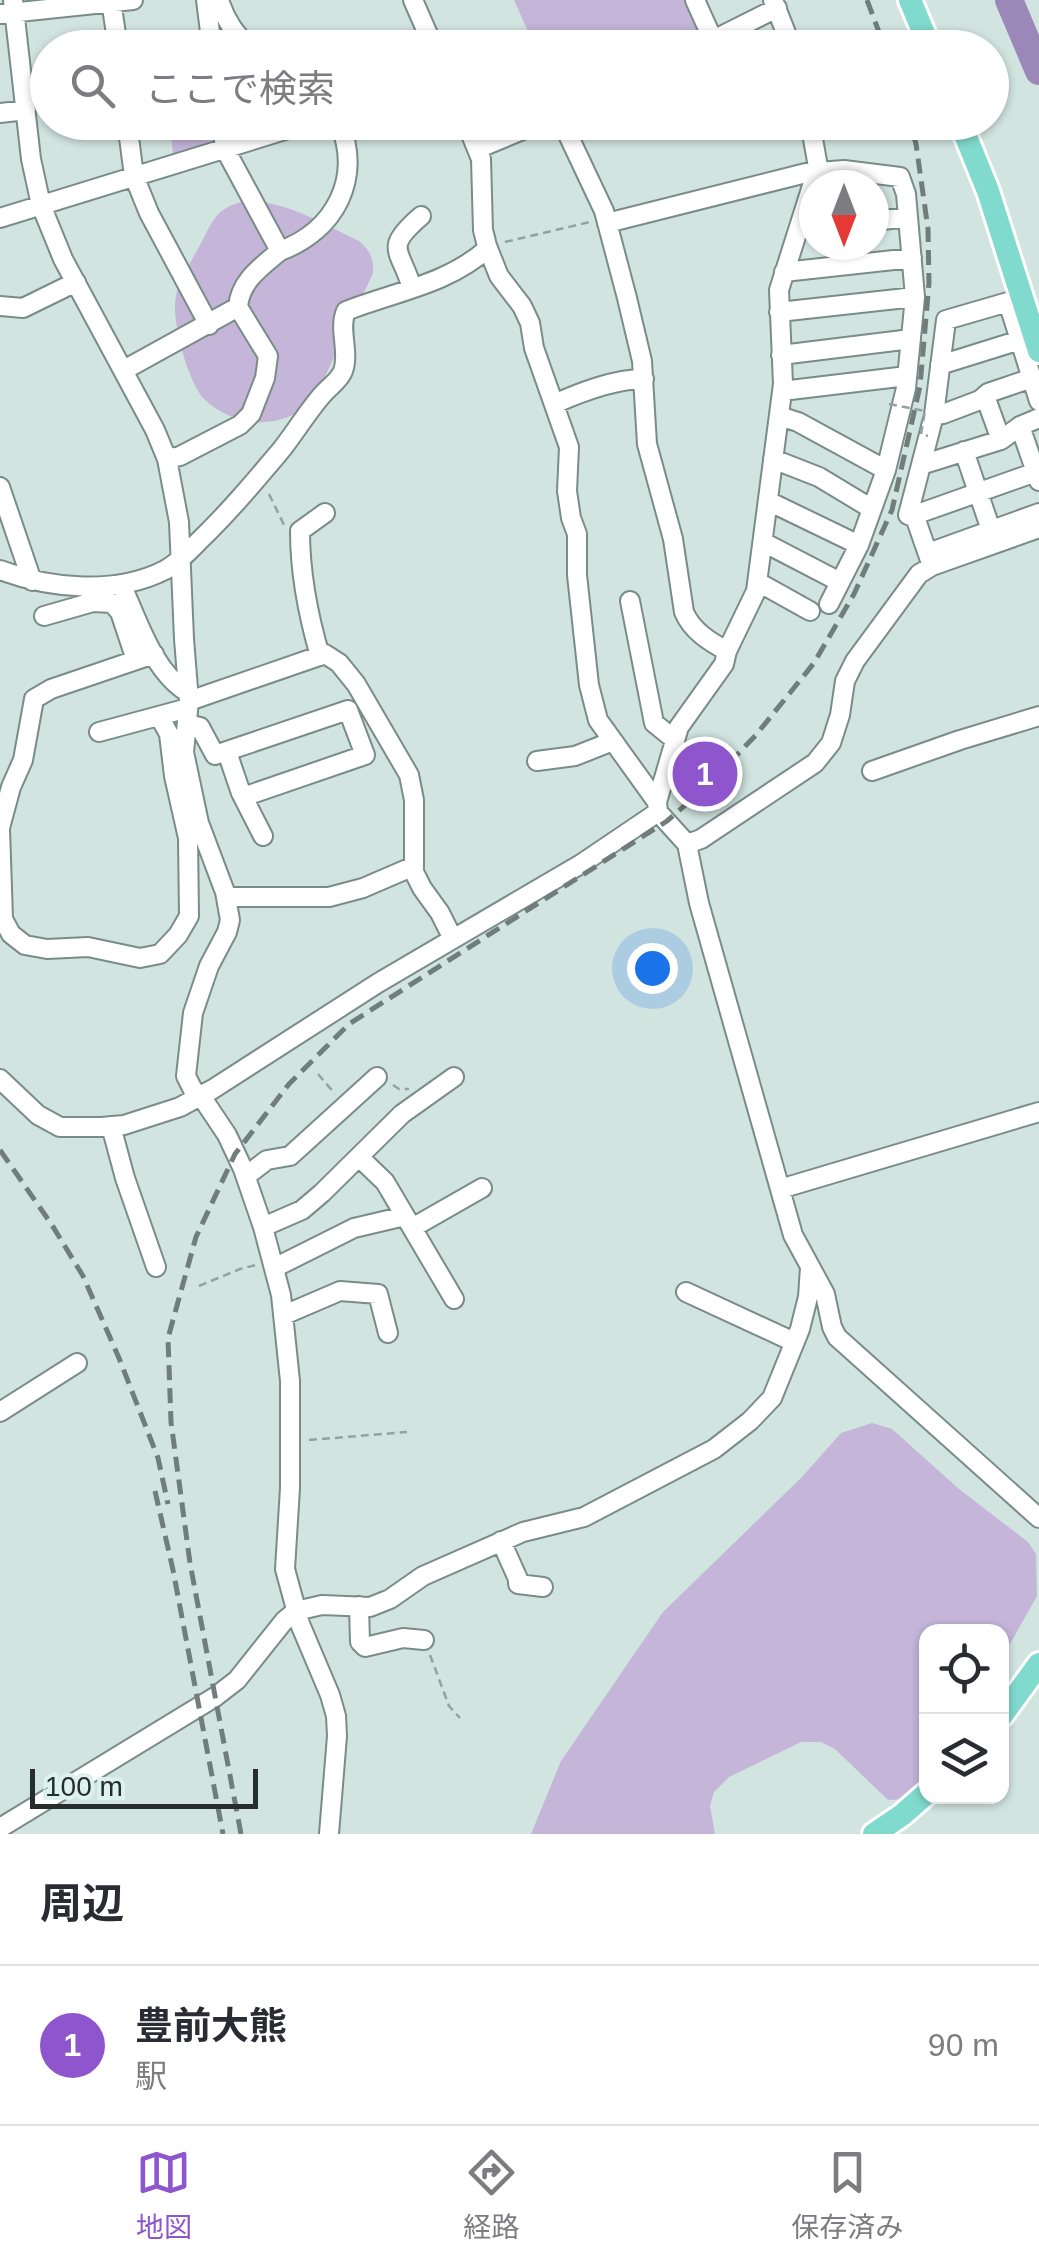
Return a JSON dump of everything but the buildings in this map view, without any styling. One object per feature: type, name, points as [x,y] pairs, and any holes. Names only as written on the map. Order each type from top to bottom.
[{"type":"main road","points":[[910,0],[922,30]]},
{"type":"main road","points":[[967,140],[988,191],[1029,346]]},
{"type":"main road","points":[[1003,1714],[1039,1664]]},
{"type":"main road","points":[[874,1834],[919,1800]]},
{"type":"street","points":[[133,0],[10,9],[41,205],[63,260],[124,370],[167,459],[180,522],[188,706],[184,752],[199,822],[226,897],[230,920],[194,1013],[186,1076],[192,1090],[201,1096],[227,1135],[246,1176],[284,1315],[290,1381],[285,1569],[296,1611],[336,1716],[329,1834]]},
{"type":"street","points":[[206,0],[210,30]]},
{"type":"street","points":[[219,0],[234,30]]},
{"type":"street","points":[[400,0],[408,8],[416,6],[426,30]]},
{"type":"street","points":[[695,0],[701,30]]},
{"type":"street","points":[[112,1],[116,30]]},
{"type":"street","points":[[729,30],[775,4],[785,30]]},
{"type":"street","points":[[0,113],[26,110]]},
{"type":"street","points":[[129,140],[134,176],[149,213],[209,325]]},
{"type":"street","points":[[224,140],[280,252]]},
{"type":"street","points":[[0,218],[251,140]]},
{"type":"street","points":[[167,459],[240,425],[251,414],[266,378],[268,356],[238,307],[239,293],[280,252],[318,230],[332,215],[342,196],[348,152],[344,140]]},
{"type":"street","points":[[473,140],[481,159],[483,230],[488,247],[499,276],[530,323],[534,348],[569,447],[567,491],[576,534],[588,685],[598,720],[687,844],[698,903],[793,1234],[825,1294],[837,1337],[1039,1518]]},
{"type":"street","points":[[477,149],[499,140]]},
{"type":"street","points":[[570,140],[607,220],[628,298],[644,380],[647,444],[673,539],[684,612],[695,629],[727,651]]},
{"type":"street","points":[[813,140],[817,170]]},
{"type":"street","points":[[607,220],[799,176]]},
{"type":"street","points":[[829,604],[859,545],[886,470],[907,376],[915,297],[912,258],[906,194],[900,177],[889,176]]},
{"type":"street","points":[[412,288],[396,242],[421,216]]},
{"type":"street","points":[[889,219],[908,217]]},
{"type":"street","points":[[0,1079],[38,1115],[60,1128],[124,1125],[180,1107],[581,864],[658,807],[680,727],[724,664],[756,592],[782,390],[779,290],[799,241]]},
{"type":"street","points":[[0,570],[32,581],[66,585],[120,584],[164,570],[182,558],[237,504],[322,394],[341,376],[345,365],[346,310],[447,276],[488,247]]},
{"type":"street","points":[[784,272],[912,258]]},
{"type":"street","points":[[0,306],[23,308],[76,282]]},
{"type":"street","points":[[779,312],[915,297]]},
{"type":"street","points":[[1020,426],[1037,477],[978,493],[915,517],[908,515],[934,414],[946,320],[1008,302],[1029,346],[1039,401]]},
{"type":"street","points":[[124,370],[238,307]]},
{"type":"street","points":[[782,355],[911,339]]},
{"type":"street","points":[[940,364],[1029,346]]},
{"type":"street","points":[[782,390],[907,376]]},
{"type":"street","points":[[934,414],[943,414],[1032,378]]},
{"type":"street","points":[[554,404],[582,392],[644,380]]},
{"type":"street","points":[[984,396],[1001,440]]},
{"type":"street","points":[[779,416],[798,422],[886,470]]},
{"type":"street","points":[[921,465],[1001,440],[1039,418]]},
{"type":"street","points":[[964,452],[991,530]]},
{"type":"street","points":[[774,458],[820,477],[872,509]]},
{"type":"street","points":[[0,488],[32,581]]},
{"type":"street","points":[[768,501],[859,545]]},
{"type":"street","points":[[320,656],[312,631],[300,530],[326,512]]},
{"type":"street","points":[[687,844],[701,839],[814,763],[832,744],[844,681],[930,559],[991,530],[1039,514]]},
{"type":"street","points":[[915,517],[930,559]]},
{"type":"street","points":[[930,559],[1039,528]]},
{"type":"street","points":[[762,542],[840,582]]},
{"type":"street","points":[[758,582],[810,611]]},
{"type":"street","points":[[120,584],[145,657]]},
{"type":"street","points":[[630,601],[654,723],[675,740]]},
{"type":"street","points":[[44,616],[93,602],[112,603],[145,657],[173,683],[216,755],[348,710],[365,755],[243,797]]},
{"type":"street","points":[[100,732],[188,706],[325,654],[356,684],[409,774],[414,800],[414,872],[453,939]]},
{"type":"street","points":[[145,657],[51,689],[34,699],[23,760],[0,828],[3,919],[11,934],[25,945],[47,949],[88,947],[140,958],[160,954],[178,935],[189,916],[188,838],[168,734],[159,716]]},
{"type":"street","points":[[872,772],[1039,716]]},
{"type":"street","points":[[537,762],[575,756],[613,742]]},
{"type":"street","points":[[227,752],[243,797],[263,836]]},
{"type":"street","points":[[226,897],[329,897],[414,866]]},
{"type":"street","points":[[246,1176],[267,1160],[290,1156],[377,1077]]},
{"type":"street","points":[[263,1227],[302,1210],[402,1114],[454,1077]]},
{"type":"street","points":[[780,1188],[1039,1112]]},
{"type":"street","points":[[112,1126],[125,1178],[156,1267]]},
{"type":"street","points":[[359,1157],[385,1182],[454,1299]]},
{"type":"street","points":[[273,1264],[354,1228],[408,1222],[482,1188]]},
{"type":"street","points":[[0,1828],[216,1697],[237,1680],[296,1611],[322,1605],[370,1607],[390,1599],[423,1576],[500,1541],[584,1517],[714,1450],[772,1398],[808,1297],[810,1267]]},
{"type":"street","points":[[284,1315],[340,1291],[378,1294],[388,1333]]},
{"type":"street","points":[[686,1292],[794,1342]]},
{"type":"street","points":[[0,1412],[77,1363]]},
{"type":"street","points":[[500,1541],[518,1584],[543,1587]]},
{"type":"street","points":[[359,1606],[360,1642],[365,1647],[403,1638],[424,1640]]},
{"type":"path","points":[[488,247],[607,220]]},
{"type":"path","points":[[889,404],[925,410],[921,434],[928,436]]},
{"type":"path","points":[[260,476],[290,536],[300,541]]},
{"type":"path","points":[[318,1074],[345,1106]]},
{"type":"path","points":[[377,1077],[399,1089],[410,1090],[421,1100]]},
{"type":"path","points":[[199,1286],[240,1269],[273,1264]]},
{"type":"path","points":[[290,1442],[407,1432]]},
{"type":"path","points":[[424,1640],[449,1706],[460,1718]]},
{"type":"shaded area","points":[[514,0],[686,0],[698,30],[527,30]]},
{"type":"shaded area","points":[[172,140],[215,140],[210,146],[173,156]]},
{"type":"shaded area","points":[[245,201],[275,204],[318,221],[359,241],[369,251],[373,263],[373,273],[315,398],[303,409],[275,421],[245,421],[216,409],[204,399],[183,354],[175,314],[180,282],[216,217]]},
{"type":"shaded area","points":[[872,1423],[892,1429],[959,1489],[1028,1542],[1036,1554],[1037,1596],[1009,1646],[1009,1624],[919,1624],[919,1788],[900,1799],[888,1800],[835,1749],[821,1742],[801,1742],[729,1777],[714,1792],[710,1806],[715,1834],[531,1834],[561,1761],[663,1612],[802,1477],[841,1433]]},
{"type":"waterway","points":[[1009,0],[1039,71]]},
{"type":"railway","points":[[867,0],[878,30]]},
{"type":"railway","points":[[241,1834],[190,1563],[171,1422],[168,1338],[196,1237],[235,1154],[289,1084],[349,1024],[667,821],[756,735],[814,663],[854,594],[892,510],[920,386],[929,283],[928,229],[915,140]]},
{"type":"railway","points":[[0,1150],[83,1276],[158,1458],[168,1504]]},
{"type":"railway","points":[[155,1491],[223,1834]]},
{"type":"place","name":"豊前大熊","points":[[705,774]]}]
